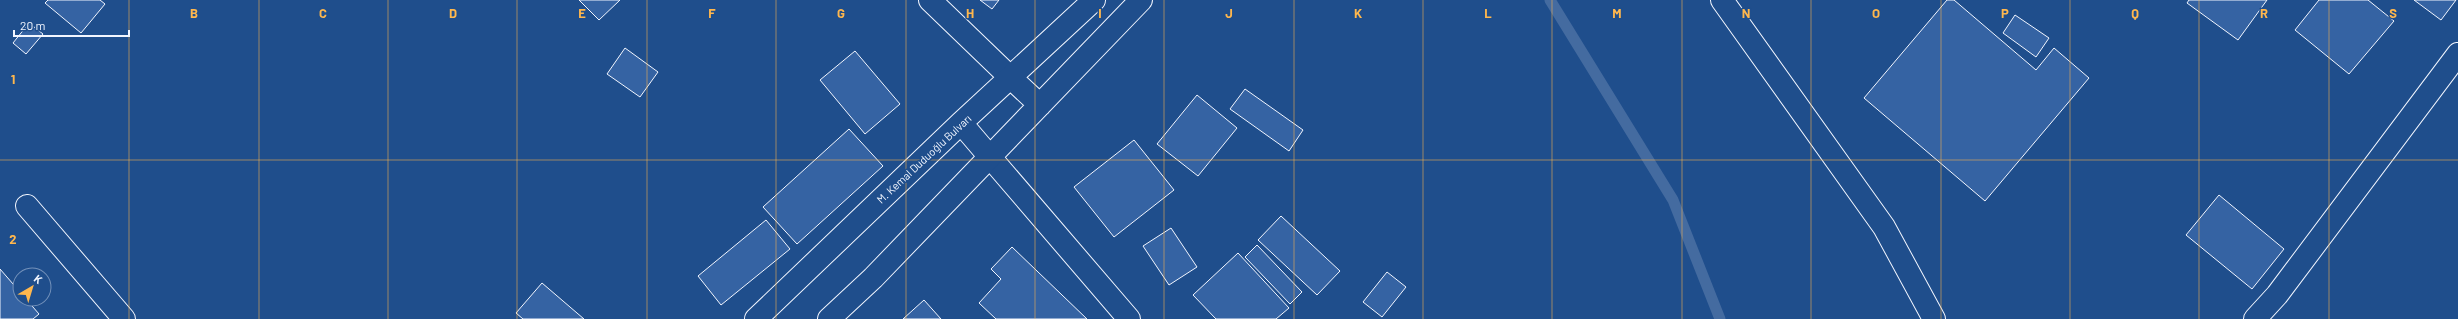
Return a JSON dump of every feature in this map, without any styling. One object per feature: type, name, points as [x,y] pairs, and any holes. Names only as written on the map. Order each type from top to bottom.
[{"type":"street","points":[[930,0],[1040,105]]},
{"type":"street","name":"M. Kemal Duduoğlu Bulvarı","points":[[756,319],[961,123],[1094,0]]},
{"type":"street","points":[[829,319],[873,278],[1141,0]]},
{"type":"street","points":[[1722,0],[1884,227],[1934,319]]},
{"type":"street","points":[[2255,319],[2277,295],[2458,54]]},
{"type":"street","points":[[961,123],[1129,319]]},
{"type":"street","points":[[27,206],[124,319]]},
{"type":"building","points":[[48,0],[100,0],[105,4],[81,33],[45,3]]},
{"type":"building","points":[[579,0],[620,0],[599,20]]},
{"type":"building","points":[[980,0],[999,0],[992,9]]},
{"type":"building","points":[[1947,0],[1954,0],[2036,70],[2054,48],[2089,78],[1985,201],[1864,98]]},
{"type":"building","points":[[2189,0],[2267,0],[2238,40],[2187,3]]},
{"type":"building","points":[[2319,0],[2368,0],[2394,21],[2349,74],[2295,30]]},
{"type":"building","points":[[2414,0],[2456,0],[2441,20]]},
{"type":"building","points":[[2015,15],[2049,38],[2036,57],[2003,33]]},
{"type":"building","points":[[29,23],[43,34],[26,54],[13,43]]},
{"type":"building","points":[[625,48],[658,72],[640,97],[607,74]]},
{"type":"building","points":[[855,51],[900,104],[865,134],[820,80]]},
{"type":"building","points":[[1245,89],[1303,130],[1289,151],[1230,109]]},
{"type":"building","points":[[1197,95],[1237,128],[1198,176],[1157,144]]},
{"type":"building","points":[[849,129],[883,166],[797,244],[763,207]]},
{"type":"building","points":[[1134,140],[1174,190],[1114,237],[1074,187]]},
{"type":"building","points":[[2219,195],[2284,249],[2252,289],[2186,235]]},
{"type":"building","points":[[1281,216],[1340,271],[1317,295],[1258,240]]},
{"type":"building","points":[[766,220],[790,249],[721,305],[698,276]]},
{"type":"building","points":[[1171,228],[1197,267],[1169,285],[1143,246]]},
{"type":"building","points":[[1257,245],[1302,292],[1290,304],[1245,257]]},
{"type":"building","points":[[1012,247],[1087,319],[996,319],[979,303],[1001,279],[991,269]]},
{"type":"building","points":[[1238,253],[1289,308],[1276,319],[1216,319],[1193,295]]},
{"type":"building","points":[[0,269],[12,283],[12,307],[33,307],[39,314],[33,319],[0,319]]},
{"type":"building","points":[[1387,272],[1406,287],[1382,317],[1363,302]]},
{"type":"building","points":[[542,283],[584,319],[523,319],[516,313]]},
{"type":"building","points":[[924,300],[941,319],[903,319]]},
{"type":"waterway","points":[[1550,0],[1673,200],[1720,319]]}]
